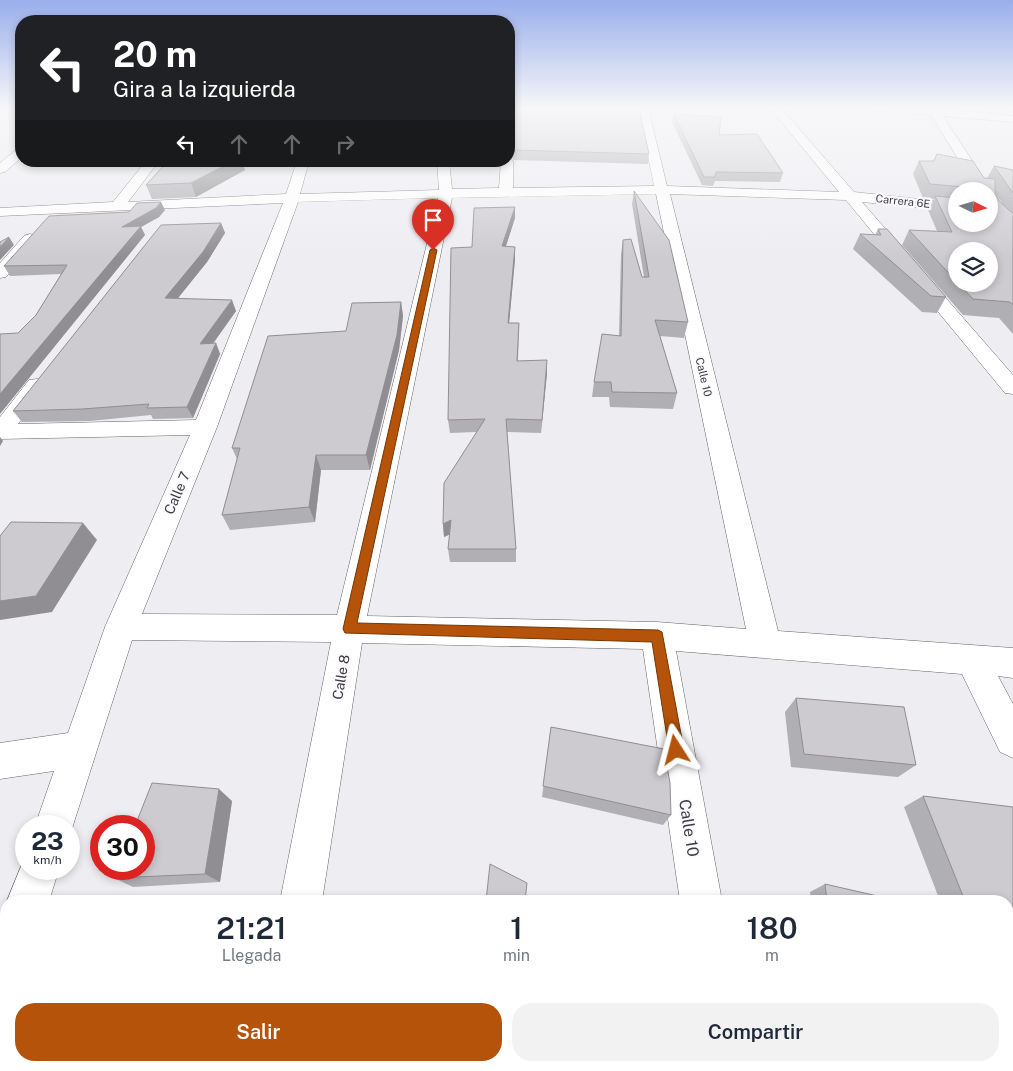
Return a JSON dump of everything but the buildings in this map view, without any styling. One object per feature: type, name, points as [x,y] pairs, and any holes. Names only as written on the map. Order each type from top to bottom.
[{"type":"street","points":[[0,169],[14,158]]},
{"type":"street","name":"Calle 10","points":[[654,158],[766,645]]},
{"type":"street","points":[[817,158],[1013,388]]},
{"type":"street","points":[[963,158],[979,182]]},
{"type":"street","points":[[117,207],[148,167]]},
{"type":"street","name":"Calle 7","points":[[58,815],[121,627],[205,427],[292,198],[300,167]]},
{"type":"street","name":"Calle 8","points":[[302,895],[349,629],[446,193],[444,167]]},
{"type":"street","points":[[506,192],[507,167]]},
{"type":"street","name":"Carrera 6E","points":[[0,212],[179,205],[292,198],[446,193],[661,190],[849,196],[948,206]]},
{"type":"street","points":[[167,220],[179,205]]},
{"type":"street","points":[[0,273],[56,210]]},
{"type":"street","points":[[0,432],[49,369]]},
{"type":"street","points":[[0,432],[205,427]]},
{"type":"street","points":[[121,627],[349,629],[658,636],[1013,663]]},
{"type":"street","name":"Calle 10","points":[[658,636],[700,895]]},
{"type":"street","points":[[972,660],[1013,740]]},
{"type":"street","points":[[0,761],[80,749]]},
{"type":"street","points":[[30,895],[35,880]]},
{"type":"route","points":[[433,250],[349,629],[658,636],[676,750]]}]
